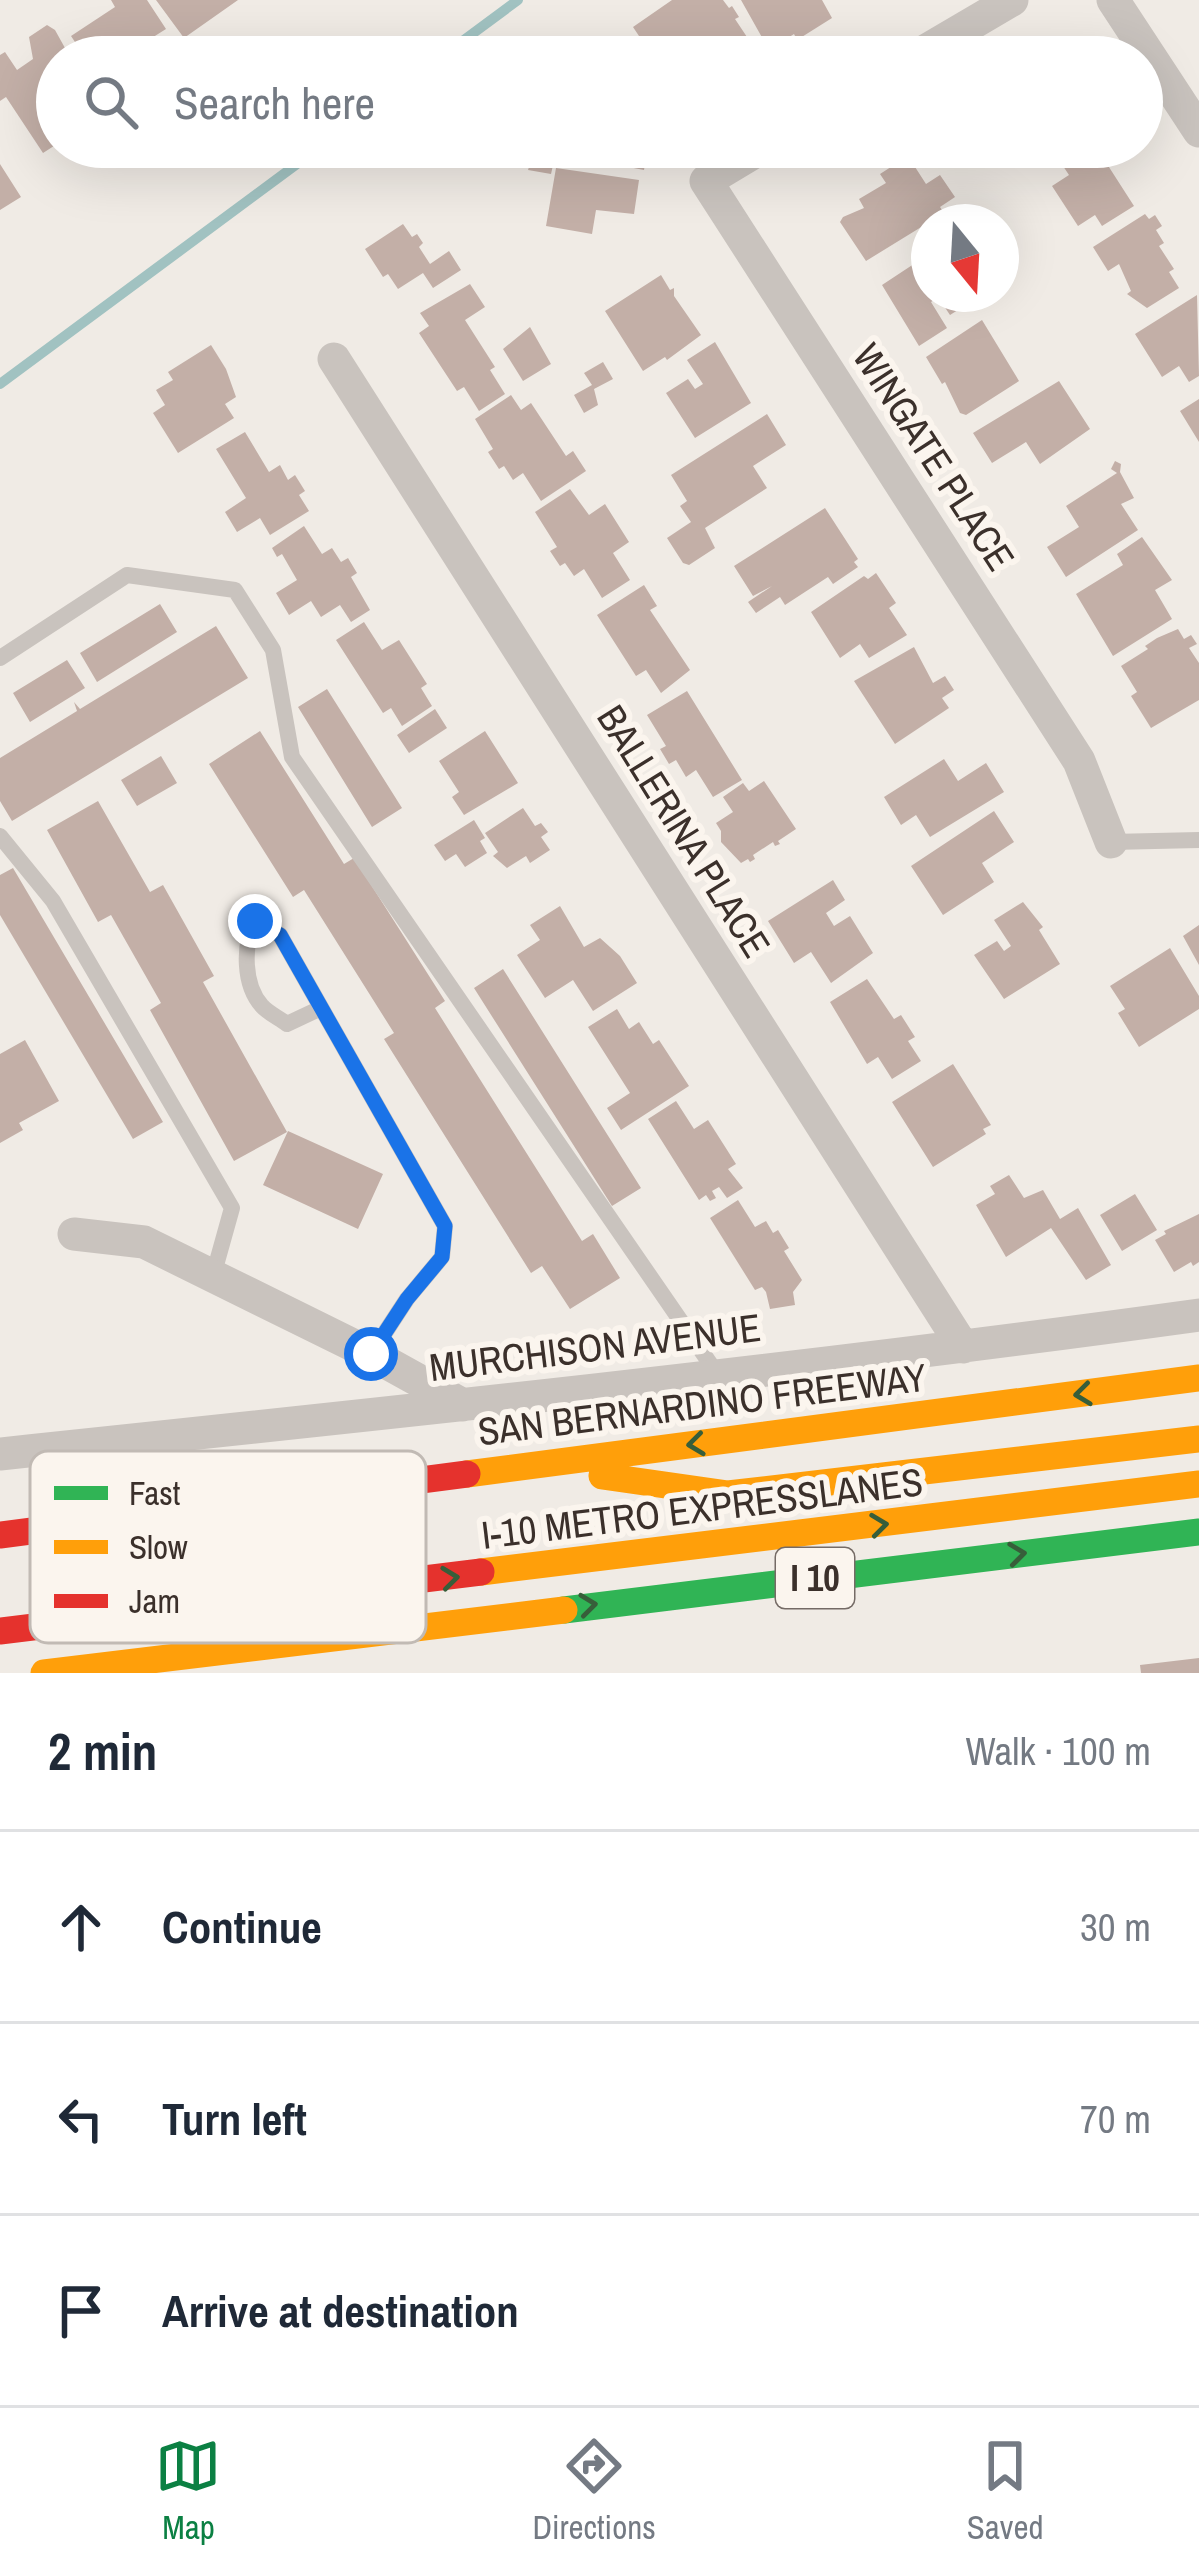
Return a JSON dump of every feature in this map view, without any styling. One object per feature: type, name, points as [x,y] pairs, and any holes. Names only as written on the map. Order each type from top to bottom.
[{"type":"highway","name":"SAN BERNARDINO FREEWAY","points":[[426,1480],[1199,1378]]},
{"type":"highway","name":"I-10 METRO EXPRESSLANES","points":[[533,1466],[728,1494],[1199,1439]]},
{"type":"highway","name":"I-10 METRO EXPRESSLANES","points":[[426,1579],[1199,1484]]},
{"type":"highway","name":"SAN BERNARDINO FREEWAY","points":[[0,1535],[30,1531]]},
{"type":"highway","name":"I 10","points":[[426,1624],[1199,1532]]},
{"type":"highway","name":"I-10 METRO EXPRESSLANES","points":[[0,1631],[30,1627]]},
{"type":"highway","name":"I 10","points":[[44,1673],[276,1643]]},
{"type":"street","points":[[951,36],[1012,0]]},
{"type":"street","points":[[1113,0],[1138,36]]},
{"type":"street","points":[[1163,73],[1197,123]]},
{"type":"street","name":"WINGATE PLACE","points":[[728,168],[706,181],[1079,761],[1111,842]]},
{"type":"street","name":"BALLERINA PLACE","points":[[334,359],[963,1347]]},
{"type":"street","points":[[74,1234],[144,1242],[463,1405]]},
{"type":"street","name":"MURCHISON AVENUE","points":[[0,1454],[463,1405],[1199,1315]]},
{"type":"lane","points":[[0,658],[127,575],[235,590],[273,650],[292,757],[718,1375]]},
{"type":"lane","points":[[0,836],[53,901],[232,1208],[213,1276]]},
{"type":"lane","points":[[1111,842],[1199,840]]},
{"type":"lane","points":[[321,1008],[287,1024],[260,1004],[245,956],[255,921],[280,935],[445,1226],[442,1257],[371,1354]]},
{"type":"building","points":[[111,0],[147,0],[166,29],[155,36],[71,36],[115,7]]},
{"type":"building","points":[[156,0],[238,0],[187,36]]},
{"type":"building","points":[[672,0],[723,0],[732,6],[746,36],[639,36],[633,27]]},
{"type":"building","points":[[741,0],[822,0],[832,18],[803,36],[761,36]]},
{"type":"building","points":[[47,25],[58,36],[36,36],[36,142],[6,97],[0,101],[0,55],[5,52],[17,70],[33,59],[29,37]]},
{"type":"building","points":[[0,164],[21,197],[0,210]]},
{"type":"building","points":[[529,168],[552,168],[551,174]]},
{"type":"building","points":[[556,168],[639,180],[634,214],[596,210],[592,234],[546,226]]},
{"type":"building","points":[[889,168],[916,168],[926,184],[940,175],[955,197],[944,204],[911,204],[911,233],[866,261],[840,222],[864,208],[859,199],[886,183],[880,174]]},
{"type":"building","points":[[1064,168],[1110,168],[1134,206],[1102,226],[1095,215],[1078,226],[1052,186],[1069,175]]},
{"type":"building","points":[[1145,214],[1149,219],[1155,215],[1162,226],[1156,230],[1164,243],[1159,246],[1174,269],[1169,272],[1179,288],[1147,308],[1127,294],[1131,291],[1119,264],[1108,271],[1093,247]]},
{"type":"building","points":[[403,224],[412,237],[417,234],[430,264],[449,251],[461,270],[433,288],[423,273],[398,289],[388,274],[383,277],[365,249]]},
{"type":"building","points":[[911,266],[911,312],[937,312],[947,328],[919,346],[882,285]]},
{"type":"building","points":[[661,275],[670,290],[674,288],[674,296],[701,335],[643,371],[605,311]]},
{"type":"building","points":[[470,284],[485,307],[465,320],[495,367],[490,370],[505,394],[479,411],[464,387],[457,391],[419,333],[429,326],[420,313]]},
{"type":"building","points":[[1197,295],[1199,376],[1189,382],[1179,366],[1162,377],[1135,334]]},
{"type":"building","points":[[982,320],[1019,381],[966,415],[960,413],[926,357]]},
{"type":"building","points":[[530,327],[551,364],[523,381],[503,349]]},
{"type":"building","points":[[715,342],[751,403],[695,438],[666,393],[688,379],[695,389],[703,384],[687,360]]},
{"type":"building","points":[[211,345],[236,397],[225,404],[234,418],[178,453],[153,413],[165,405],[156,390],[173,380],[168,372]]},
{"type":"building","points":[[603,362],[613,379],[594,389],[598,405],[584,413],[574,395],[592,385],[584,373]]},
{"type":"building","points":[[1059,381],[1090,429],[1040,464],[1026,442],[992,463],[973,433]]},
{"type":"building","points":[[511,395],[521,410],[531,403],[566,456],[573,451],[586,471],[541,501],[523,473],[513,480],[504,466],[499,469],[475,419]]},
{"type":"building","points":[[1199,399],[1199,442],[1180,411]]},
{"type":"building","points":[[767,414],[786,445],[753,466],[767,488],[705,528],[715,548],[689,565],[683,563],[667,538],[691,522],[680,506],[687,501],[671,475]]},
{"type":"building","points":[[245,432],[269,472],[280,465],[288,480],[295,475],[305,491],[299,495],[309,511],[270,535],[260,518],[237,532],[225,512],[246,498],[216,449]]},
{"type":"building","points":[[1115,461],[1121,464],[1120,472],[1134,498],[1121,504],[1138,530],[1066,577],[1047,547],[1079,527],[1066,506],[1117,473],[1111,469]]},
{"type":"building","points":[[570,489],[589,515],[605,504],[629,542],[613,553],[630,580],[602,598],[584,569],[574,576],[565,563],[560,566],[550,551],[557,547],[535,512]]},
{"type":"building","points":[[825,508],[858,559],[854,562],[858,567],[833,584],[828,577],[785,605],[780,597],[756,613],[748,602],[772,586],[753,596],[734,566]]},
{"type":"building","points":[[304,526],[322,554],[332,548],[341,562],[348,558],[357,573],[351,577],[370,610],[351,622],[340,605],[321,617],[311,601],[289,615],[276,593],[297,580],[282,554],[277,557],[272,548]]},
{"type":"building","points":[[1142,537],[1172,580],[1155,590],[1172,619],[1113,656],[1076,594],[1123,565],[1117,554]]},
{"type":"building","points":[[876,573],[896,603],[889,608],[907,635],[869,658],[860,644],[840,658],[811,612],[864,576],[868,579]]},
{"type":"building","points":[[644,585],[657,606],[650,610],[690,670],[661,693],[646,670],[636,676],[597,615]]},
{"type":"building","points":[[160,604],[177,632],[97,682],[80,653]]},
{"type":"building","points":[[364,622],[382,650],[399,640],[427,684],[421,688],[432,706],[402,726],[391,708],[383,713],[336,640]]},
{"type":"building","points":[[216,626],[248,678],[12,821],[0,801],[0,758],[77,711],[74,702],[80,709]]},
{"type":"building","points":[[1178,629],[1184,639],[1191,635],[1197,644],[1189,648],[1199,663],[1199,700],[1151,728],[1131,696],[1137,692],[1121,666],[1157,638]]},
{"type":"building","points":[[914,647],[933,683],[945,676],[954,690],[942,698],[949,708],[895,744],[854,681]]},
{"type":"building","points":[[67,660],[85,688],[30,722],[13,693]]},
{"type":"building","points":[[327,689],[402,808],[372,827],[298,707]]},
{"type":"building","points":[[687,691],[742,780],[713,797],[696,770],[686,777],[676,760],[669,764],[660,749],[666,746],[647,715]]},
{"type":"building","points":[[435,709],[447,728],[409,753],[397,735]]},
{"type":"building","points":[[260,731],[344,864],[354,858],[445,1001],[435,1008],[582,1241],[593,1234],[620,1278],[570,1309],[542,1266],[531,1273],[384,1039],[394,1033],[304,890],[293,897],[209,764]]},
{"type":"building","points":[[485,731],[518,783],[464,815],[452,797],[459,792],[439,761]]},
{"type":"building","points":[[161,756],[177,783],[137,806],[121,780]]},
{"type":"building","points":[[944,759],[958,781],[986,763],[1004,792],[930,837],[916,815],[901,825],[884,797]]},
{"type":"building","points":[[764,781],[796,829],[780,844],[773,842],[753,855],[755,859],[741,863],[721,842],[716,823],[733,812],[723,797],[743,783],[749,791]]},
{"type":"building","points":[[98,801],[150,892],[163,885],[214,976],[203,982],[287,1132],[234,1161],[150,1010],[161,1003],[111,915],[98,922],[47,830]]},
{"type":"building","points":[[523,808],[535,826],[541,823],[548,832],[541,837],[550,850],[530,863],[526,856],[507,868],[493,856],[498,852],[485,833]]},
{"type":"building","points":[[994,811],[1014,842],[982,863],[994,882],[943,915],[911,866]]},
{"type":"building","points":[[474,820],[485,838],[480,841],[487,853],[465,867],[456,854],[445,861],[434,845]]},
{"type":"building","points":[[13,868],[163,1122],[133,1139],[0,915],[0,875]]},
{"type":"building","points":[[833,880],[845,900],[826,913],[834,926],[850,916],[873,953],[831,983],[811,952],[794,963],[768,921]]},
{"type":"building","points":[[1023,902],[1043,927],[1039,930],[1060,964],[1004,999],[974,955],[997,941],[1004,951],[1011,946],[994,920]]},
{"type":"building","points":[[560,906],[584,947],[600,938],[620,956],[637,983],[593,1011],[573,980],[545,998],[517,955],[540,940],[530,925]]},
{"type":"building","points":[[1199,925],[1199,965],[1183,936]]},
{"type":"building","points":[[1170,948],[1199,996],[1199,1009],[1139,1047],[1118,1013],[1125,1009],[1110,986]]},
{"type":"building","points":[[503,969],[641,1188],[612,1206],[474,988]]},
{"type":"building","points":[[867,979],[894,1019],[901,1015],[915,1037],[908,1041],[921,1061],[892,1079],[878,1057],[867,1064],[830,1002]]},
{"type":"building","points":[[617,1009],[629,1029],[639,1022],[653,1044],[659,1040],[689,1086],[621,1130],[607,1108],[630,1093],[588,1027]]},
{"type":"building","points":[[25,1040],[59,1101],[19,1123],[23,1130],[0,1143],[0,1054]]},
{"type":"building","points":[[953,1064],[991,1125],[983,1129],[986,1134],[933,1167],[892,1102]]},
{"type":"building","points":[[676,1101],[694,1129],[708,1120],[736,1164],[728,1169],[743,1188],[727,1198],[719,1187],[712,1191],[716,1198],[710,1201],[706,1195],[699,1200],[648,1119]]},
{"type":"building","points":[[288,1131],[383,1174],[358,1229],[263,1185]]},
{"type":"building","points":[[1009,1175],[1024,1198],[1043,1190],[1060,1219],[1078,1208],[1111,1265],[1086,1280],[1051,1228],[1006,1257],[976,1205],[995,1194],[990,1186]]},
{"type":"building","points":[[1135,1194],[1157,1230],[1122,1251],[1100,1215]]},
{"type":"building","points":[[738,1200],[755,1227],[766,1221],[789,1248],[784,1251],[802,1280],[793,1292],[795,1305],[770,1309],[766,1292],[762,1287],[755,1290],[710,1218]]},
{"type":"building","points":[[1199,1214],[1199,1262],[1174,1272],[1155,1240]]},
{"type":"building","points":[[1199,1658],[1199,1673],[1141,1673],[1140,1665]]},
{"type":"waterway","points":[[469,36],[518,0]]},
{"type":"waterway","points":[[0,384],[292,168]]},
{"type":"traffic: fast","points":[[564,1610],[1199,1532]]},
{"type":"traffic: slow","points":[[467,1474],[1199,1378]]},
{"type":"traffic: slow","points":[[602,1476],[728,1494],[1199,1439]]},
{"type":"traffic: slow","points":[[481,1572],[1199,1484]]},
{"type":"traffic: slow","points":[[426,1627],[564,1610]]},
{"type":"traffic: slow","points":[[44,1673],[292,1643]]},
{"type":"traffic: jam","points":[[426,1479],[467,1474]]},
{"type":"traffic: jam","points":[[0,1535],[30,1531]]},
{"type":"traffic: jam","points":[[426,1579],[481,1572]]},
{"type":"traffic: jam","points":[[0,1631],[30,1627]]},
{"type":"route","points":[[255,921],[280,935],[445,1226],[442,1257],[371,1354]]}]
